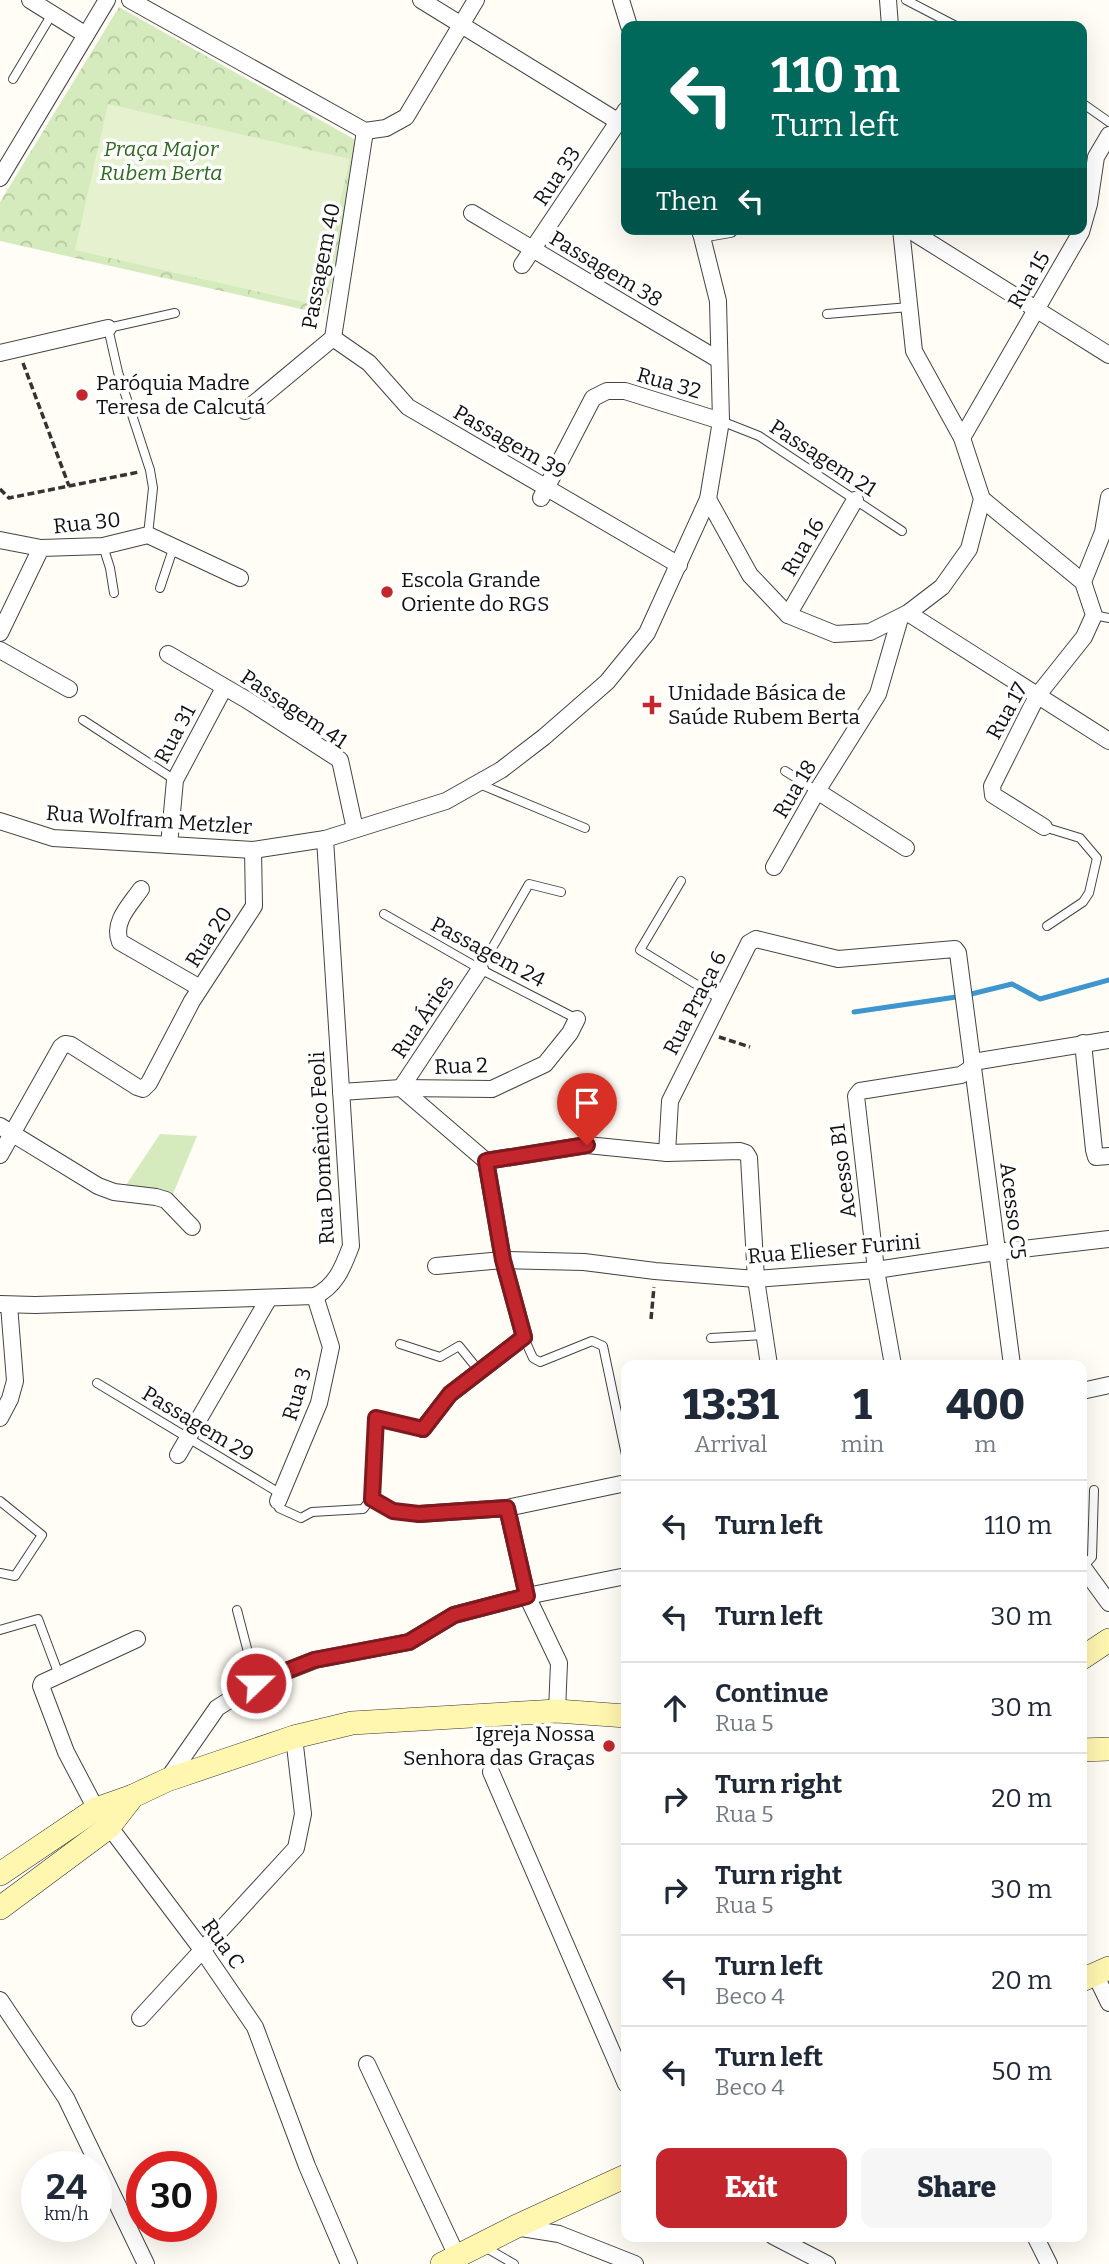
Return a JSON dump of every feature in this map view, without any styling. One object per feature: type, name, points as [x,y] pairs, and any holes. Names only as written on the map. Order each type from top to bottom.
[{"type":"street","points":[[30,0],[86,35]]},
{"type":"street","points":[[0,178],[8,150],[107,0]]},
{"type":"street","points":[[130,0],[365,131],[386,128],[406,117],[476,0]]},
{"type":"street","points":[[421,0],[621,115]]},
{"type":"street","points":[[621,0],[627,21]]},
{"type":"street","points":[[888,0],[890,21]]},
{"type":"street","name":"Rua 33","points":[[522,265],[621,117]]},
{"type":"street","name":"Passagem 40","points":[[245,411],[333,338],[365,131]]},
{"type":"street","name":"Rua 15","points":[[1087,195],[1096,157],[1109,135]]},
{"type":"street","name":"Passagem 38","points":[[472,213],[719,360]]},
{"type":"street","name":"Rua Wolfram Metzler","points":[[0,821],[53,838],[253,850],[325,839],[446,801],[501,770],[544,737],[607,682],[647,633],[708,499],[722,421],[718,301],[701,235]]},
{"type":"street","points":[[708,499],[750,575],[788,615],[835,634],[870,632],[904,615],[942,587],[970,549],[982,499],[962,438],[914,351],[902,235]]},
{"type":"street","points":[[918,235],[1109,355]]},
{"type":"street","name":"Rua 15","points":[[962,438],[1079,235]]},
{"type":"street","points":[[0,354],[108,328]]},
{"type":"street","name":"Passagem 39","points":[[333,338],[369,363],[408,407],[543,493],[679,565]]},
{"type":"street","name":"Rua 32","points":[[543,493],[593,398],[607,391],[625,391],[722,421]]},
{"type":"street","points":[[1083,582],[1103,532],[1109,497]]},
{"type":"street","points":[[982,499],[1083,582],[1102,617]]},
{"type":"street","name":"Rua 16","points":[[788,615],[855,500]]},
{"type":"street","points":[[148,536],[240,578]]},
{"type":"street","name":"Rua 30","points":[[0,633],[41,548],[103,546],[148,536]]},
{"type":"street","points":[[0,540],[41,548]]},
{"type":"street","points":[[904,615],[1109,741]]},
{"type":"street","name":"Rua 18","points":[[774,867],[817,791],[878,694],[904,615]]},
{"type":"street","name":"Rua 17","points":[[1044,827],[993,795],[992,786],[1037,695],[1102,617]]},
{"type":"street","points":[[0,650],[69,689]]},
{"type":"street","name":"Passagem 41","points":[[167,654],[340,760],[355,829]]},
{"type":"street","name":"Rua 31","points":[[169,845],[175,780],[224,688]]},
{"type":"street","points":[[817,791],[906,848]]},
{"type":"street","name":"Rua Domênico Feoli","points":[[315,1296],[334,1283],[351,1246],[325,839]]},
{"type":"street","name":"Rua 20","points":[[6,1130],[65,1044],[71,1045],[143,1089],[149,1083],[196,995],[254,906],[253,850]]},
{"type":"street","points":[[141,889],[118,924],[116,933],[120,942],[196,995]]},
{"type":"street","name":"Rua Praça 6","points":[[667,1153],[670,1101],[749,943],[756,939],[838,959],[955,949],[958,953],[973,1062]]},
{"type":"street","name":"Rua Áries","points":[[401,1088],[480,969]]},
{"type":"street","name":"Rua 2","points":[[341,1093],[401,1088],[492,1088],[545,1064],[570,1033],[577,1018]]},
{"type":"street","points":[[973,1062],[1109,1040]]},
{"type":"street","points":[[1083,1043],[1094,1150],[1096,1157],[1109,1156]]},
{"type":"street","name":"Acesso B1","points":[[892,1360],[876,1270],[856,1097],[860,1091],[961,1075],[970,1069],[973,1062]]},
{"type":"street","name":"Acesso C5","points":[[973,1062],[1011,1360]]},
{"type":"street","points":[[401,1088],[486,1161],[503,1260],[524,1337],[450,1394],[423,1429]]},
{"type":"street","points":[[0,1155],[6,1130],[98,1186],[114,1192],[166,1200],[192,1227]]},
{"type":"street","points":[[486,1161],[587,1145],[667,1153],[746,1153],[749,1158],[756,1279],[768,1360]]},
{"type":"street","name":"Rua Elieser Furini","points":[[436,1266],[503,1260],[584,1262],[756,1279],[876,1270],[1109,1239]]},
{"type":"street","points":[[0,1418],[10,1399],[15,1381],[5,1304],[315,1296]]},
{"type":"street","name":"Rua 3","points":[[279,1498],[319,1403],[331,1347],[315,1296]]},
{"type":"street","points":[[178,1455],[268,1298]]},
{"type":"street","points":[[1087,1390],[1109,1385]]},
{"type":"street","points":[[419,1514],[507,1508],[621,1484]]},
{"type":"street","points":[[507,1508],[527,1596],[559,1663],[557,1711]]},
{"type":"street","points":[[1087,1574],[1109,1603]]},
{"type":"street","points":[[167,1780],[217,1708],[256,1683],[314,1660],[409,1642],[454,1615],[527,1596],[621,1577]]},
{"type":"street","points":[[59,1675],[137,1639]]},
{"type":"street","points":[[1087,1655],[1109,1640]]},
{"type":"street","name":"Rua C","points":[[59,1675],[40,1686],[66,1752],[103,1818],[203,1951],[255,2027],[307,2166],[348,2264]]},
{"type":"street","points":[[0,1908],[103,1818],[133,1796],[167,1780],[294,1737],[352,1723],[557,1711],[621,1716]]},
{"type":"street","points":[[140,2018],[296,1847],[303,1814],[294,1737]]},
{"type":"street","points":[[1087,1750],[1109,1749]]},
{"type":"street","points":[[491,1772],[621,2072]]},
{"type":"street","points":[[0,1874],[103,1818]]},
{"type":"street","points":[[1095,1974],[1109,2003]]},
{"type":"street","points":[[0,2000],[66,2098],[146,2264]]},
{"type":"street","points":[[367,2064],[450,2260],[514,2227],[621,2178]]},
{"type":"street","points":[[546,2212],[559,2234]]},
{"type":"street","points":[[514,2227],[559,2234],[635,2264]]},
{"type":"street","points":[[785,2242],[827,2264]]},
{"type":"street","points":[[1038,2242],[1049,2264]]},
{"type":"lane","points":[[906,0],[946,21]]},
{"type":"lane","points":[[13,79],[52,14]]},
{"type":"lane","points":[[1087,107],[1109,122]]},
{"type":"lane","points":[[827,314],[909,307]]},
{"type":"lane","points":[[148,536],[153,488],[150,470],[118,372],[108,328],[175,313]]},
{"type":"lane","name":"Passagem 21","points":[[722,421],[759,436],[902,531]]},
{"type":"lane","points":[[103,546],[114,593]]},
{"type":"lane","points":[[160,588],[173,546]]},
{"type":"lane","points":[[83,720],[175,780]]},
{"type":"lane","points":[[785,771],[817,791]]},
{"type":"lane","points":[[477,783],[585,828]]},
{"type":"lane","points":[[1044,827],[1080,838],[1097,858]]},
{"type":"lane","points":[[1097,858],[1109,857]]},
{"type":"lane","points":[[1047,926],[1083,902],[1089,893],[1097,858]]},
{"type":"lane","points":[[681,881],[640,950],[720,999]]},
{"type":"lane","points":[[480,969],[529,884],[561,892]]},
{"type":"lane","name":"Passagem 24","points":[[384,914],[480,969],[577,1018]]},
{"type":"lane","points":[[711,1338],[765,1335]]},
{"type":"lane","points":[[524,1337],[533,1358],[540,1362],[592,1342],[603,1346],[621,1431]]},
{"type":"lane","points":[[400,1344],[440,1357],[459,1346],[480,1372]]},
{"type":"lane","name":"Passagem 29","points":[[97,1383],[279,1498],[279,1508],[302,1518],[312,1512],[363,1508],[372,1499]]},
{"type":"lane","points":[[419,1514],[393,1511],[372,1499],[376,1418],[423,1429]]},
{"type":"lane","points":[[1087,1562],[1092,1557],[1094,1490]]},
{"type":"lane","points":[[0,1502],[42,1535],[15,1576],[0,1573]]},
{"type":"lane","points":[[237,1610],[256,1683]]},
{"type":"lane","points":[[0,1630],[38,1619],[59,1675]]},
{"type":"lane","points":[[480,2245],[514,2264]]},
{"type":"path","points":[[18,348],[69,486]]},
{"type":"path","points":[[0,489],[9,498],[150,470]]},
{"type":"path","points":[[704,1032],[750,1047]]},
{"type":"path","points":[[651,1319],[655,1271]]},
{"type":"green space","name":"Praça Major Rubem Berta","points":[[119,7],[361,143],[348,224],[323,314],[0,241],[0,202]]},
{"type":"green space","points":[[108,104],[350,159],[316,305],[75,250]]},
{"type":"green space","points":[[160,1134],[197,1136],[173,1194],[124,1188]]},
{"type":"waterway","points":[[854,1012],[963,996],[1012,984],[1040,999],[1109,980]]},
{"type":"place","name":"Paróquia Madre Teresa de Calcutá","points":[[82,395]]},
{"type":"place","name":"Escola Grande Oriente do RGS","points":[[387,592]]},
{"type":"place","name":"Unidade Básica de Saúde Rubem Berta","points":[[652,705]]},
{"type":"place","name":"Igreja Nossa Senhora das Graças","points":[[609,1746]]},
{"type":"route","points":[[256,1683],[314,1660],[409,1642],[454,1615],[527,1596],[507,1508],[419,1514],[393,1511],[372,1499],[376,1418],[423,1429],[450,1394],[524,1337],[503,1260],[486,1161],[587,1145]]}]
